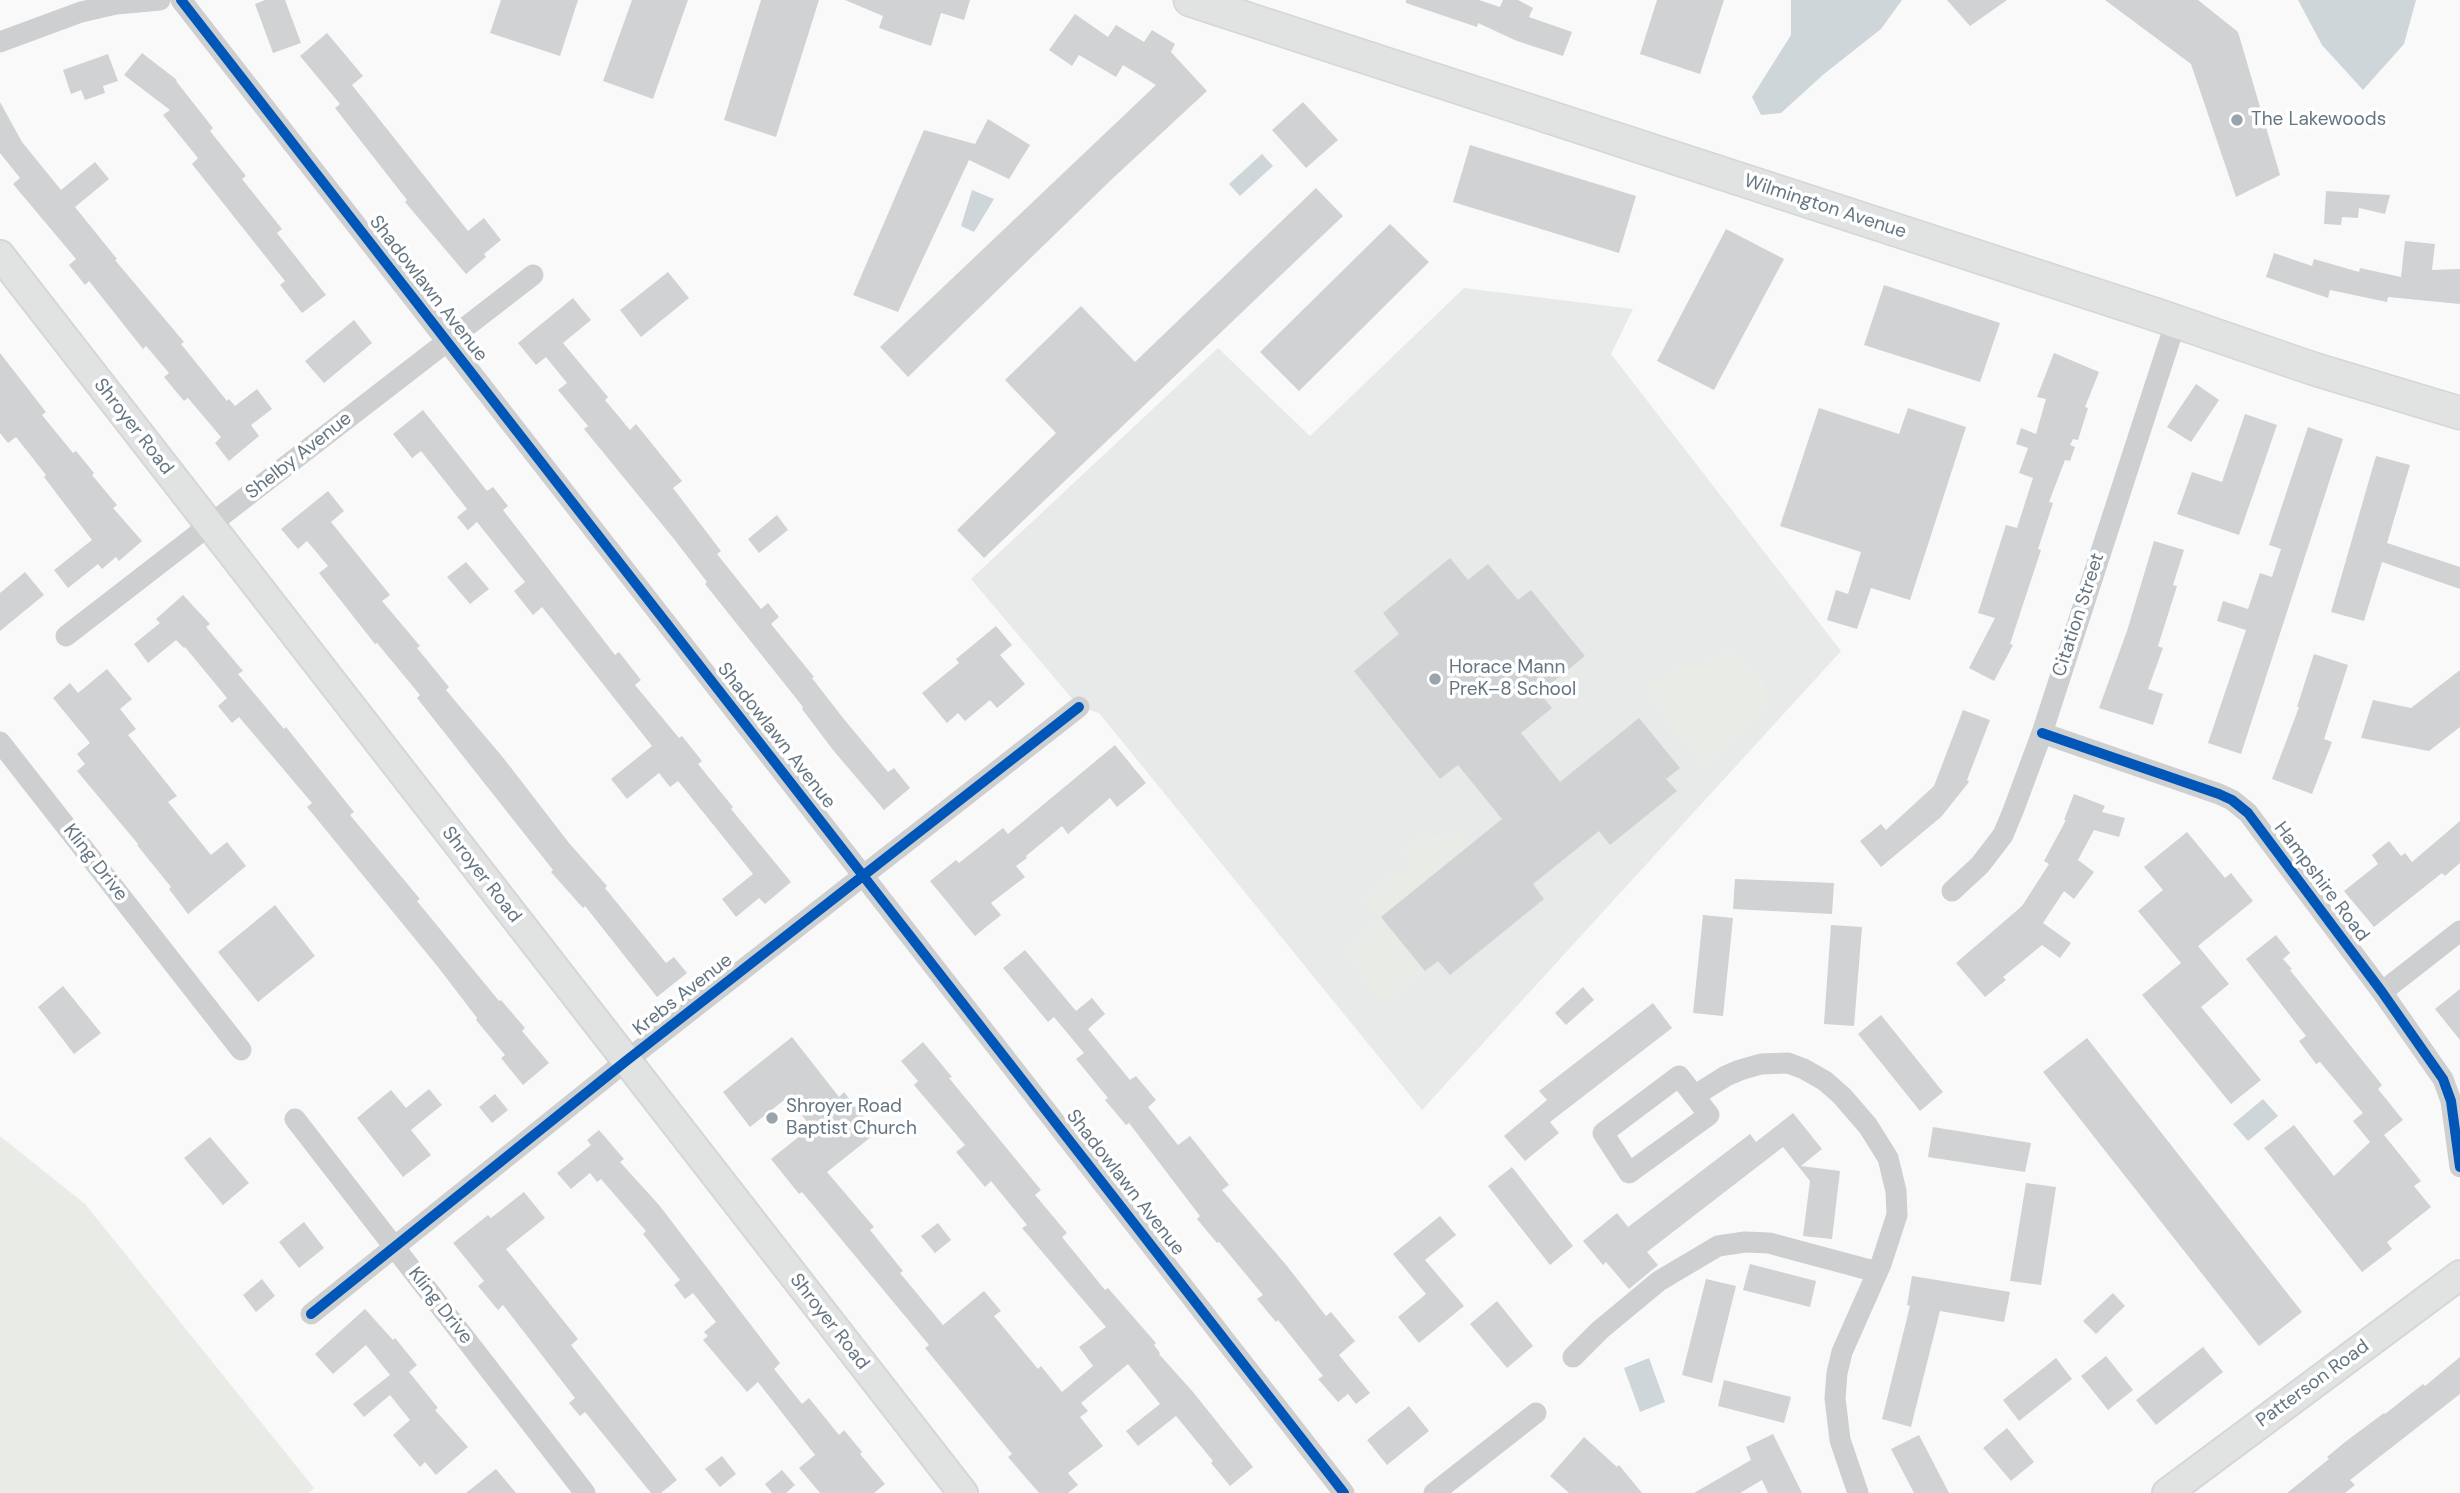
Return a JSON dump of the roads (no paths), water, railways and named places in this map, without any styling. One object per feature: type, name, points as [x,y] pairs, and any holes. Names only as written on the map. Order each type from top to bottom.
[{"type":"main road","name":"Wilmington Avenue","points":[[1190,0],[2176,321],[2314,369],[2460,414]]},
{"type":"main road","name":"Shroyer Road","points":[[0,256],[963,1493]]},
{"type":"main road","name":"Patterson Road","points":[[2166,1493],[2460,1275]]},
{"type":"street","points":[[0,42],[81,12],[116,4],[160,0]]},
{"type":"street","name":"Shadowlawn Avenue","points":[[181,0],[1344,1493]]},
{"type":"street","name":"Shelby Avenue","points":[[66,636],[533,275]]},
{"type":"street","name":"Citation Street","points":[[1952,891],[1980,865],[2003,835],[2042,733],[2176,321]]},
{"type":"street","name":"Krebs Avenue","points":[[311,1314],[626,1061],[1079,707]]},
{"type":"street","name":"Hampshire Road","points":[[2042,733],[2232,800],[2248,813],[2382,992],[2443,1079],[2451,1101],[2460,1167]]},
{"type":"street","name":"Kling Drive","points":[[0,742],[241,1050]]},
{"type":"street","points":[[2382,992],[2460,931]]},
{"type":"street","points":[[1695,1096],[1740,1070],[1761,1064],[1788,1063],[1825,1081],[1842,1096],[1868,1126],[1888,1158],[1893,1171],[1897,1215],[1877,1272],[1842,1352],[1837,1373],[1835,1398],[1840,1440],[1858,1493]]},
{"type":"street","points":[[1679,1076],[1695,1096],[1709,1115],[1629,1173],[1603,1133],[1679,1076]]},
{"type":"street","name":"Kling Drive","points":[[295,1119],[585,1493]]},
{"type":"street","points":[[1573,1357],[1600,1330],[1659,1281],[1718,1246],[1745,1242],[1769,1244],[1877,1272]]},
{"type":"street","points":[[1434,1493],[1536,1413]]},
{"type":"place","name":"The Lakewoods","points":[[2237,120]]},
{"type":"place","name":"Horace Mann PreK–8 School","points":[[1435,679]]},
{"type":"place","name":"Shroyer Road Baptist Church","points":[[772,1118]]}]
